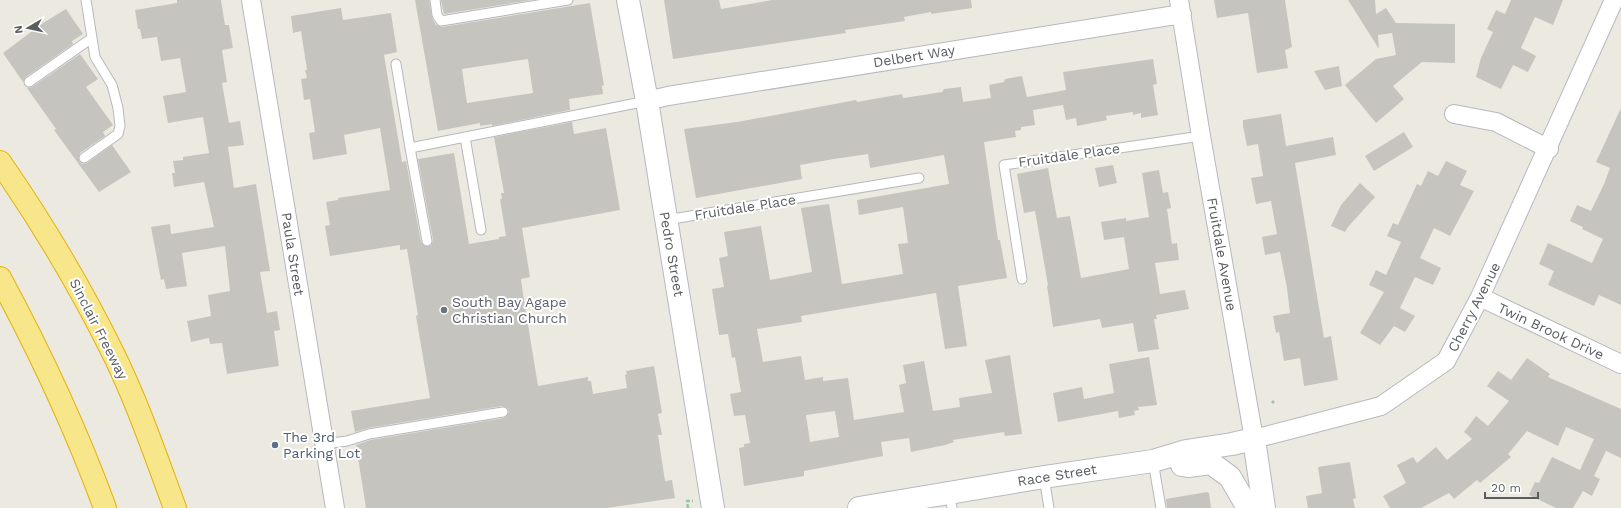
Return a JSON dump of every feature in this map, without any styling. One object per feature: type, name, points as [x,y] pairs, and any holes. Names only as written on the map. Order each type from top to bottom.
[{"type":"highway","name":"Sinclair Freeway","points":[[0,162],[35,212],[79,288],[115,357],[151,444],[175,508]]},
{"type":"highway","points":[[0,278],[23,320],[57,390],[88,462],[105,508]]},
{"type":"street","name":"Paula Street","points":[[251,0],[335,508]]},
{"type":"street","name":"Pedro Street","points":[[628,0],[647,101],[713,508]]},
{"type":"street","name":"Cherry Avenue","points":[[1254,439],[1381,406],[1446,361],[1480,297],[1549,149],[1614,0]]},
{"type":"street","name":"Delbert Way","points":[[647,101],[668,96],[1181,7]]},
{"type":"street","name":"Fruitdale Avenue","points":[[1181,7],[1201,136],[1254,439],[1264,508]]},
{"type":"street","points":[[1454,114],[1496,122],[1549,149]]},
{"type":"street","name":"Twin Brook Drive","points":[[1480,297],[1621,364]]},
{"type":"street","name":"Race Street","points":[[859,508],[950,500],[1044,477],[1153,461],[1186,451],[1254,439]]},
{"type":"street","points":[[1153,461],[1188,466],[1211,463],[1230,477],[1248,508]]},
{"type":"lane","points":[[84,158],[118,134],[120,126],[118,108],[112,85],[95,57],[86,0]]},
{"type":"lane","points":[[435,0],[437,15],[441,21],[568,0]]},
{"type":"lane","points":[[29,82],[92,38]]},
{"type":"lane","points":[[396,64],[427,241]]},
{"type":"lane","points":[[410,148],[647,101]]},
{"type":"lane","points":[[465,136],[481,230]]},
{"type":"lane","name":"Fruitdale Place","points":[[1022,279],[1004,165],[1201,136]]},
{"type":"lane","name":"Fruitdale Place","points":[[666,220],[920,178]]},
{"type":"lane","points":[[325,444],[347,441],[369,434],[503,412]]},
{"type":"lane","points":[[1153,461],[1161,508]]},
{"type":"lane","points":[[1044,477],[1049,508]]},
{"type":"building","points":[[177,0],[221,0],[225,25],[229,25],[233,48],[222,50],[227,82],[222,83],[229,123],[240,121],[244,145],[228,147],[234,188],[256,184],[270,271],[260,272],[267,313],[277,311],[280,330],[274,331],[279,366],[227,374],[222,343],[210,344],[209,338],[191,342],[187,321],[211,316],[208,295],[230,291],[225,246],[182,253],[187,286],[166,289],[164,279],[161,280],[151,227],[170,224],[171,234],[214,227],[204,182],[174,187],[172,173],[175,173],[173,161],[183,160],[183,157],[209,153],[203,117],[168,123],[163,96],[186,92],[180,58],[161,61],[157,37],[142,39],[140,29],[138,29],[135,10],[177,3]]},
{"type":"building","points":[[415,0],[429,0],[432,18],[436,25],[442,27],[590,3],[604,85],[602,86],[603,94],[569,99],[570,110],[492,126],[492,124],[480,126],[480,123],[438,131]],"holes":[[[528,59],[533,93],[467,103],[462,69]]]},
{"type":"building","points":[[441,0],[531,0],[444,14]]},
{"type":"building","points":[[664,0],[719,0],[721,9],[772,0],[971,0],[972,8],[931,14],[931,12],[904,17],[905,21],[845,30],[846,33],[673,59]]},
{"type":"building","points":[[1214,0],[1285,0],[1292,47],[1285,50],[1288,68],[1257,73],[1248,13],[1217,18]]},
{"type":"building","points":[[1348,0],[1375,0],[1376,14],[1386,8],[1396,23],[1455,24],[1455,63],[1422,62],[1393,86],[1404,99],[1376,123],[1345,85],[1376,59],[1396,55],[1392,33],[1378,35],[1379,49]]},
{"type":"building","points":[[1511,0],[1563,0],[1553,25],[1535,17],[1521,48],[1536,56],[1528,72],[1513,65],[1501,89],[1476,77],[1481,58],[1493,32],[1487,29],[1496,10],[1505,14]]},
{"type":"building","points":[[341,8],[343,20],[391,13],[397,52],[384,55],[402,162],[406,161],[421,242],[425,246],[431,246],[433,240],[418,159],[454,153],[469,244],[499,239],[499,237],[506,236],[500,199],[502,199],[501,193],[504,193],[494,137],[572,122],[574,134],[606,128],[620,210],[522,228],[530,277],[521,279],[538,386],[588,377],[588,381],[591,381],[593,394],[627,388],[625,375],[627,374],[626,371],[654,366],[662,413],[658,414],[662,435],[658,435],[665,481],[672,480],[675,498],[607,508],[366,508],[356,445],[370,440],[504,418],[507,416],[509,411],[507,408],[502,406],[368,428],[355,432],[351,411],[430,398],[416,316],[418,315],[407,249],[400,250],[400,245],[330,256],[325,226],[330,225],[326,202],[338,200],[338,198],[390,190],[380,128],[344,135],[347,154],[313,160],[309,133],[315,132],[310,99],[304,100],[301,79],[307,78],[305,70],[307,70],[301,31],[293,33],[291,16]]},
{"type":"building","points":[[66,9],[83,34],[72,41],[73,44],[26,77],[23,82],[3,53],[43,23]]},
{"type":"building","points":[[80,54],[98,79],[86,87],[113,125],[103,132],[105,136],[80,153],[79,161],[82,164],[87,163],[112,145],[131,172],[99,192],[54,130],[56,129],[27,88],[32,87]]},
{"type":"building","points":[[1153,59],[1157,84],[1153,85],[1158,115],[1141,118],[1141,113],[1133,115],[1133,112],[1106,116],[1107,120],[1077,126],[1076,118],[1066,120],[1063,105],[1033,110],[1035,125],[1021,127],[1021,130],[1015,131],[1016,137],[984,142],[998,240],[1000,240],[1007,278],[958,286],[967,346],[945,349],[936,293],[801,316],[802,322],[757,329],[763,362],[801,356],[805,380],[823,377],[823,381],[848,378],[854,420],[904,412],[899,385],[906,383],[903,365],[924,361],[933,411],[960,407],[959,398],[992,393],[985,360],[1010,355],[1022,434],[1005,436],[1004,432],[953,440],[954,442],[945,445],[911,452],[909,438],[881,442],[883,456],[804,471],[804,476],[744,486],[739,448],[744,447],[744,444],[750,443],[745,415],[734,416],[730,394],[741,392],[735,357],[732,358],[728,334],[719,335],[712,289],[724,287],[719,258],[728,256],[724,232],[761,226],[770,280],[812,272],[801,208],[829,204],[842,284],[903,274],[898,244],[908,243],[903,207],[859,215],[857,200],[949,184],[944,155],[870,168],[868,154],[800,165],[802,179],[696,198],[684,129],[737,122],[856,100],[857,102],[902,94],[903,98],[942,92],[944,89],[961,87],[963,102],[991,98],[989,85],[1004,82],[1005,79],[1022,76],[1027,97],[1066,90],[1063,72]],"holes":[[[835,411],[839,437],[810,442],[806,415]]]},
{"type":"building","points":[[1339,66],[1342,86],[1325,90],[1314,71]]},
{"type":"building","points":[[1621,108],[1621,305],[1599,295],[1594,306],[1548,285],[1554,271],[1539,264],[1548,243],[1592,263],[1603,239],[1582,229],[1583,227],[1570,221],[1577,205],[1591,211],[1604,184],[1610,168],[1596,162]]},
{"type":"building","points":[[1281,114],[1286,146],[1333,137],[1336,155],[1295,163],[1324,338],[1331,336],[1338,380],[1304,386],[1300,358],[1284,361],[1279,332],[1276,333],[1273,316],[1290,313],[1287,288],[1280,252],[1265,255],[1262,237],[1277,234],[1271,201],[1256,204],[1251,178],[1263,176],[1258,144],[1247,146],[1243,126],[1243,120]]},
{"type":"building","points":[[1404,132],[1413,147],[1374,171],[1365,156]]},
{"type":"building","points":[[1446,161],[1467,171],[1460,185],[1474,191],[1450,236],[1434,228],[1420,258],[1441,268],[1433,285],[1415,277],[1400,308],[1415,316],[1405,332],[1394,326],[1380,345],[1360,333],[1384,292],[1369,285],[1376,270],[1386,275],[1401,242],[1387,236],[1393,223],[1398,225],[1417,184],[1421,186],[1428,171],[1438,176]]},
{"type":"building","points":[[1113,165],[1117,183],[1099,187],[1095,168]]},
{"type":"building","points":[[1048,168],[1057,218],[1070,216],[1081,278],[1129,269],[1124,237],[1104,240],[1101,222],[1126,218],[1126,221],[1149,217],[1142,173],[1159,170],[1163,193],[1168,192],[1171,208],[1167,209],[1172,244],[1177,243],[1179,260],[1155,263],[1160,294],[1185,290],[1189,309],[1156,315],[1157,319],[1154,319],[1159,349],[1138,352],[1133,323],[1102,328],[1100,319],[1053,327],[1048,285],[1035,211],[1024,213],[1017,174]]},
{"type":"building","points":[[1360,183],[1375,197],[1345,232],[1331,226],[1341,205]]},
{"type":"building","points":[[1149,357],[1157,405],[1138,407],[1139,410],[1134,411],[1135,415],[1119,418],[1118,411],[1058,422],[1053,393],[1082,387],[1084,399],[1114,393],[1109,364]]},
{"type":"building","points":[[1527,358],[1550,374],[1548,377],[1621,409],[1621,458],[1606,451],[1594,476],[1600,479],[1592,496],[1583,491],[1573,508],[1556,508],[1529,495],[1535,482],[1539,483],[1552,457],[1580,470],[1594,439],[1566,427],[1558,446],[1527,431],[1508,454],[1511,457],[1480,483],[1477,480],[1454,499],[1449,493],[1421,508],[1390,508],[1383,496],[1406,483],[1397,465],[1413,457],[1417,463],[1436,447],[1447,460],[1472,439],[1464,432],[1476,416],[1488,426],[1509,401],[1487,386],[1498,371],[1511,380]]},
{"type":"building","points":[[1350,462],[1356,498],[1353,499],[1355,508],[1308,508],[1306,496],[1322,493],[1318,467]]},
{"type":"building","points":[[1207,492],[1209,493],[1211,508],[1167,508],[1166,499]]},
{"type":"place","name":"South Bay Agape Christian Church","points":[[444,310]]},
{"type":"place","name":"The 3rd Parking Lot","points":[[275,445]]}]
